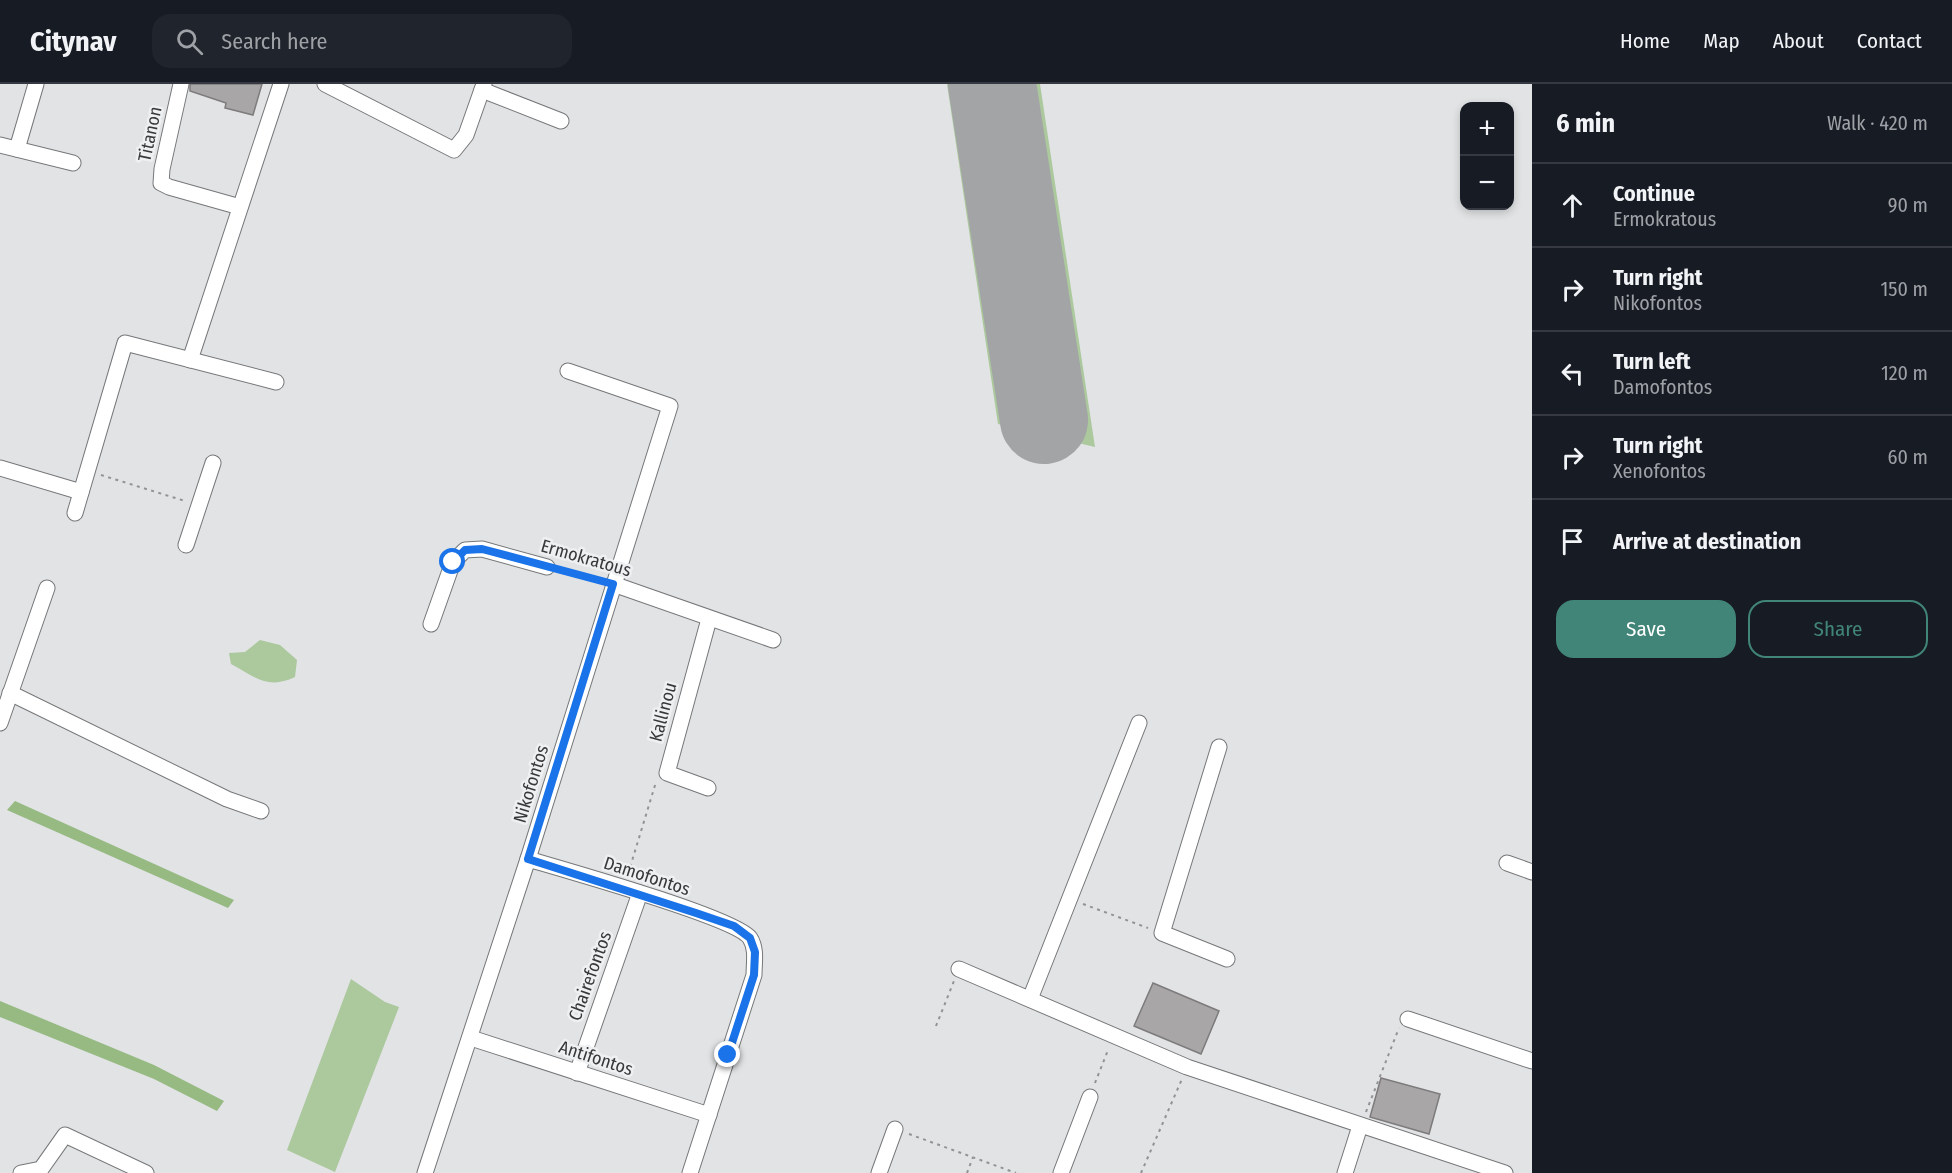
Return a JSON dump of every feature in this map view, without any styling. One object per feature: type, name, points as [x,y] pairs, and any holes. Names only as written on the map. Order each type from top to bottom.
[{"type":"street","points":[[17,149],[36,84]]},
{"type":"street","name":"Titanon","points":[[181,84],[161,183],[240,207]]},
{"type":"street","points":[[190,360],[281,84]]},
{"type":"street","points":[[325,84],[454,150],[466,135],[483,87],[561,121]]},
{"type":"street","points":[[0,145],[73,163]]},
{"type":"street","points":[[75,513],[125,343],[276,382]]},
{"type":"street","name":"Nikofontos","points":[[425,1173],[471,1038],[670,406],[568,371]]},
{"type":"street","points":[[186,545],[213,463]]},
{"type":"street","points":[[0,468],[81,492]]},
{"type":"street","name":"Ermokratous","points":[[431,624],[453,562],[465,550],[482,549],[547,567]]},
{"type":"street","name":"Ermokratous","points":[[613,584],[773,640]]},
{"type":"street","points":[[0,723],[47,588]]},
{"type":"street","name":"Kallinou","points":[[667,773],[709,619]]},
{"type":"street","points":[[10,693],[227,799],[261,811]]},
{"type":"street","points":[[1030,999],[1139,723]]},
{"type":"street","points":[[1219,747],[1162,933],[1227,959]]},
{"type":"street","points":[[667,773],[708,788]]},
{"type":"street","name":"Damofontos","points":[[528,859],[640,893],[734,926],[750,938],[755,952],[754,975],[709,1115]]},
{"type":"street","points":[[1506,863],[1532,872]]},
{"type":"street","name":"Chairefontos","points":[[577,1073],[640,893]]},
{"type":"street","points":[[959,969],[1187,1067],[1506,1173]]},
{"type":"street","points":[[1408,1018],[1532,1061]]},
{"type":"street","name":"Antifontos","points":[[471,1038],[709,1115]]},
{"type":"street","points":[[1061,1173],[1090,1097]]},
{"type":"street","points":[[690,1173],[709,1115]]},
{"type":"street","points":[[1345,1173],[1360,1126]]},
{"type":"street","points":[[879,1173],[895,1129]]},
{"type":"street","points":[[21,1173],[40,1169],[65,1135],[146,1173]]},
{"type":"path","points":[[87,471],[199,506]]},
{"type":"path","name":"Ermokratous","points":[[547,567],[613,584]]},
{"type":"path","points":[[624,888],[657,779],[667,773]]},
{"type":"path","points":[[1070,898],[1162,933]]},
{"type":"path","points":[[936,1026],[959,969]]},
{"type":"path","points":[[1360,1126],[1398,1030],[1408,1018]]},
{"type":"path","points":[[1090,1097],[1114,1035]]},
{"type":"path","points":[[1141,1173],[1187,1067]]},
{"type":"path","points":[[895,1129],[1016,1173]]},
{"type":"path","points":[[967,1173],[973,1157]]},
{"type":"green space","points":[[947,84],[971,84],[1022,426],[1071,436],[1017,84],[1040,84],[1095,447],[998,424]]},
{"type":"green space","points":[[260,640],[280,645],[297,660],[295,677],[285,681],[269,682],[231,664],[229,653],[245,652]]},
{"type":"green space","points":[[15,801],[234,900],[228,908],[7,810]]},
{"type":"green space","points":[[351,979],[385,1002],[399,1007],[335,1172],[287,1150]]},
{"type":"green space","points":[[0,1001],[154,1065],[224,1101],[217,1111],[154,1079],[0,1017]]},
{"type":"building","points":[[190,84],[262,84],[253,115],[225,108],[226,103],[190,91]]},
{"type":"building","points":[[1153,983],[1219,1011],[1201,1054],[1134,1026]]},
{"type":"building","points":[[1381,1078],[1440,1094],[1429,1134],[1370,1117]]},
{"type":"runway","points":[[992,84],[1044,420]]},
{"type":"route","points":[[453,562],[465,550],[482,549],[613,584],[528,859],[640,893],[734,926],[750,938],[755,952],[754,975],[728,1055]]}]
